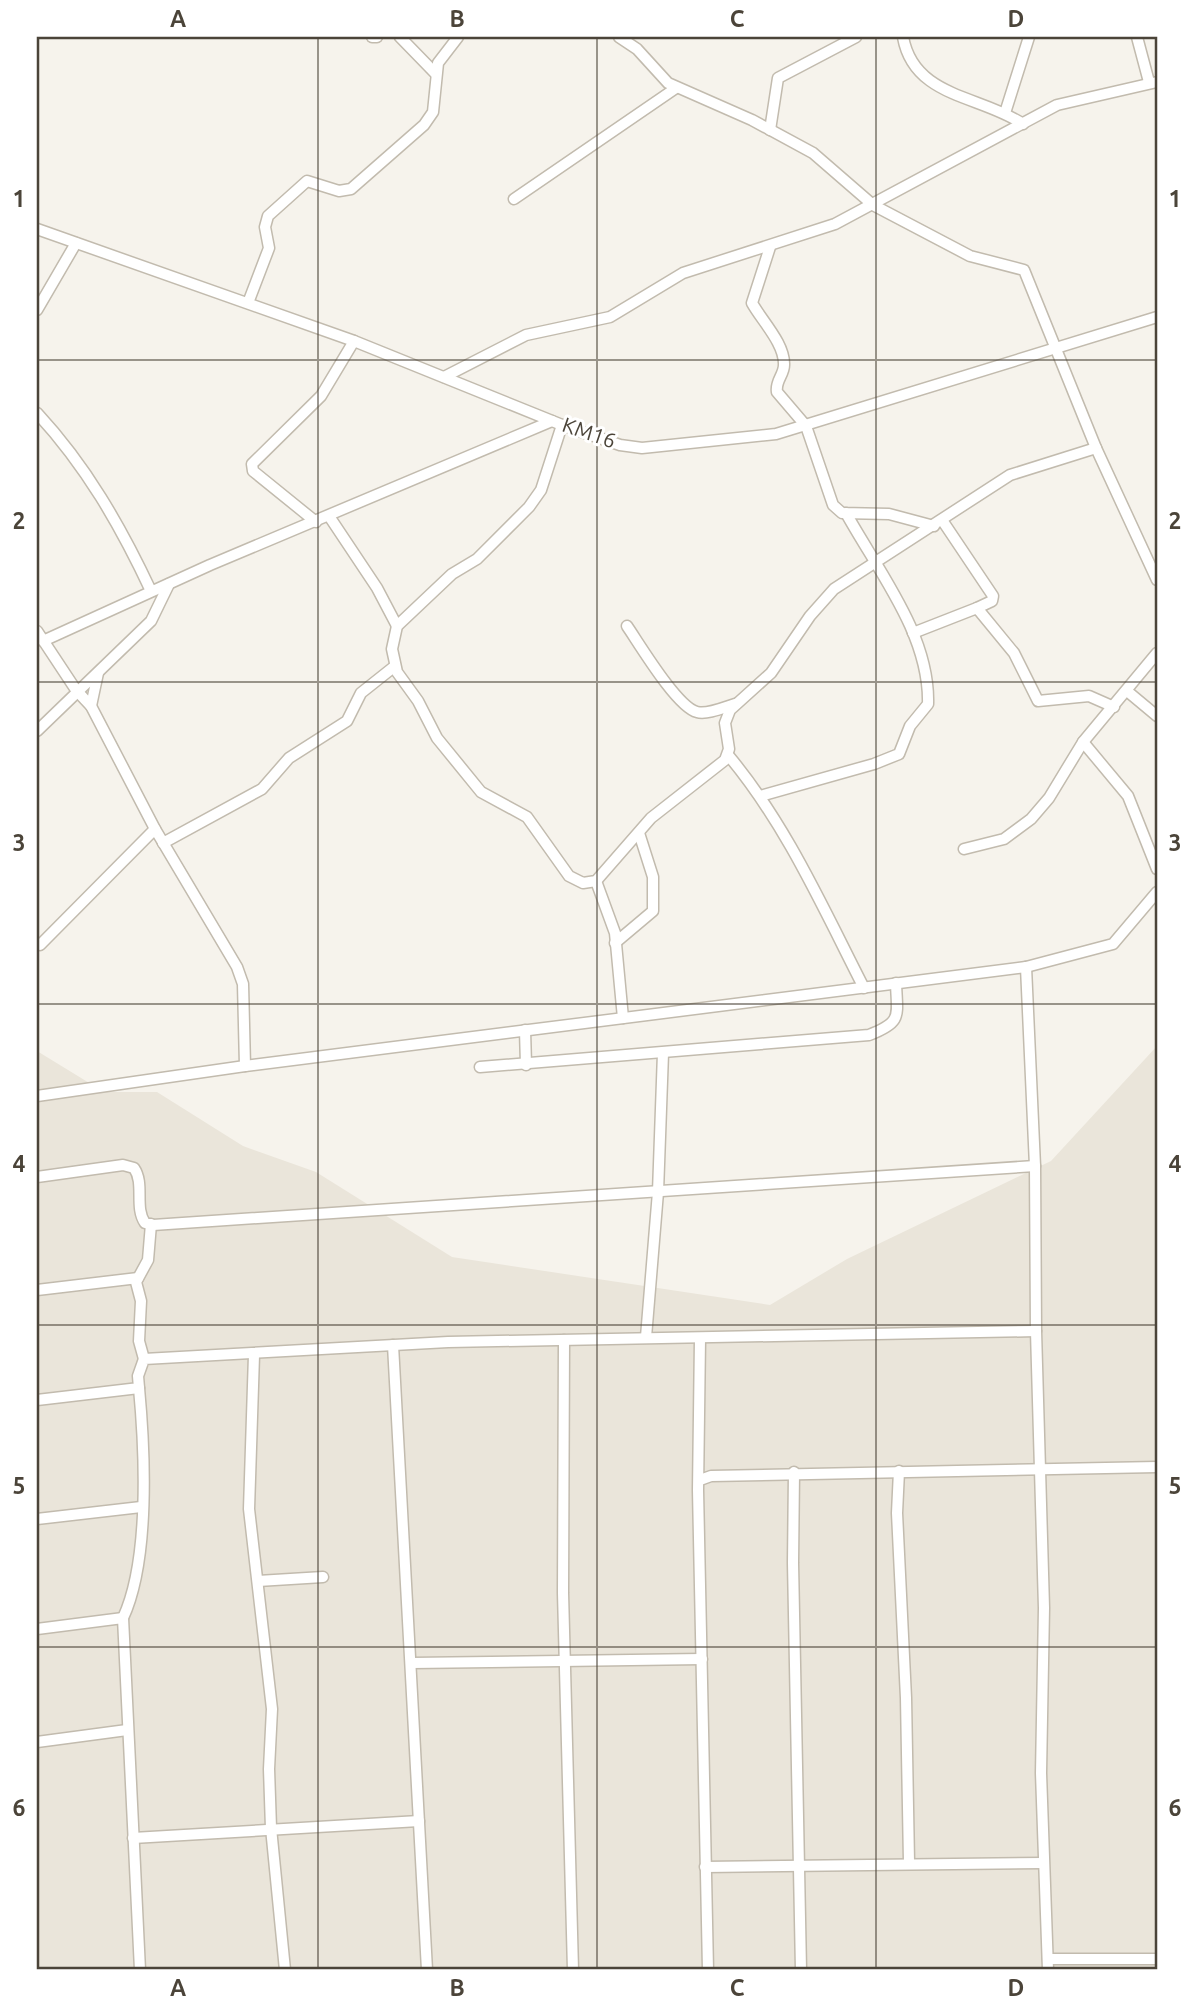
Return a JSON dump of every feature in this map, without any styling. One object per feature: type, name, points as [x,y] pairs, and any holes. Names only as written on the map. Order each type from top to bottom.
[{"type":"street","points":[[400,37],[435,73]]},
{"type":"street","points":[[248,303],[269,248],[265,227],[268,216],[307,181],[344,191],[374,172],[430,118],[438,63],[458,37]]},
{"type":"street","points":[[770,130],[778,78],[856,37]]},
{"type":"street","points":[[903,37],[906,52],[914,67],[929,83],[1005,113],[1023,124]]},
{"type":"street","points":[[1005,113],[1029,37]]},
{"type":"street","points":[[444,377],[526,335],[610,317],[682,273],[835,224],[1057,105],[1153,82],[1137,37]]},
{"type":"street","points":[[624,38],[676,88],[716,103],[819,158],[873,205],[970,256],[1024,270],[1096,448],[1157,580]]},
{"type":"street","points":[[514,199],[676,88]]},
{"type":"street","name":"KM16","points":[[37,229],[354,341],[557,423],[620,445],[642,448],[776,434],[1157,317]]},
{"type":"street","points":[[37,310],[76,243]]},
{"type":"street","points":[[770,247],[752,303],[783,357],[783,370],[776,387],[777,392],[806,426],[833,505],[837,511],[846,513],[889,514],[938,523],[993,596],[992,601],[977,608],[913,633]]},
{"type":"street","points":[[316,522],[253,471],[252,464],[321,396],[354,341]]},
{"type":"street","points":[[37,413],[79,461],[105,502],[151,591]]},
{"type":"street","points":[[245,1066],[241,976],[155,829],[92,706],[76,690],[40,636],[557,423]]},
{"type":"street","points":[[557,423],[541,490],[529,508],[477,559],[452,574],[397,626],[392,649],[395,666],[437,738],[481,792],[527,817],[569,876],[583,883],[596,881],[651,818],[716,769],[728,755]]},
{"type":"street","points":[[864,988],[810,881],[760,796],[728,755],[725,723],[730,710],[771,673],[827,596],[873,562],[1010,475],[1096,448]]},
{"type":"street","points":[[760,796],[874,764],[899,754],[910,726],[928,704],[922,659],[913,633],[846,513]]},
{"type":"street","points":[[328,516],[377,588],[397,626]]},
{"type":"street","points":[[37,731],[76,690],[98,673],[155,616],[169,584]]},
{"type":"street","points":[[977,608],[1014,653],[1038,701],[1090,696],[1114,707]]},
{"type":"street","points":[[627,626],[678,697],[696,712],[737,704]]},
{"type":"street","points":[[964,849],[1004,839],[1023,826],[1049,798],[1083,742],[1157,653]]},
{"type":"street","points":[[163,843],[262,789],[289,758],[346,721],[361,692],[395,666]]},
{"type":"street","points":[[92,706],[98,673]]},
{"type":"street","points":[[1127,691],[1157,716]]},
{"type":"street","points":[[1083,742],[1128,796],[1157,869]]},
{"type":"street","points":[[40,945],[155,829]]},
{"type":"street","points":[[615,943],[653,911],[653,877],[639,833]]},
{"type":"street","points":[[596,881],[613,924],[623,1018]]},
{"type":"street","points":[[37,1096],[245,1066],[1026,967],[1113,944],[1157,892]]},
{"type":"street","points":[[1026,967],[1035,1166],[1036,1331],[1041,1469],[1043,1863],[1048,1965],[1157,1959]]},
{"type":"street","points":[[480,1067],[870,1035],[891,1026],[896,1019],[896,984]]},
{"type":"street","points":[[525,1030],[526,1065]]},
{"type":"street","points":[[646,1337],[658,1192],[663,1053]]},
{"type":"street","points":[[37,1177],[122,1165],[134,1168],[139,1179],[141,1214],[145,1223],[151,1224],[1035,1166]]},
{"type":"street","points":[[140,1970],[123,1618],[135,1592],[143,1421],[138,1376],[144,1359],[139,1341],[138,1278],[148,1260],[151,1224]]},
{"type":"street","points":[[37,1290],[138,1278]]},
{"type":"street","points":[[144,1359],[254,1355],[393,1345],[646,1337],[700,1339],[1036,1331]]},
{"type":"street","points":[[700,1339],[708,1970]]},
{"type":"street","points":[[564,1340],[565,1661],[573,1970]]},
{"type":"street","points":[[393,1345],[427,1970]]},
{"type":"street","points":[[254,1355],[249,1509],[272,1709],[269,1769],[271,1828],[285,1970]]},
{"type":"street","points":[[37,1399],[139,1388]]},
{"type":"street","points":[[701,1480],[710,1476],[794,1472],[1157,1467]]},
{"type":"street","points":[[899,1471],[897,1513],[906,1698],[909,1862]]},
{"type":"street","points":[[794,1472],[801,1970]]},
{"type":"street","points":[[37,1519],[141,1507]]},
{"type":"street","points":[[258,1581],[323,1577]]},
{"type":"street","points":[[37,1629],[123,1618]]},
{"type":"street","points":[[412,1663],[702,1659]]},
{"type":"street","points":[[37,1742],[127,1730]]},
{"type":"street","points":[[133,1838],[419,1821]]},
{"type":"street","points":[[705,1867],[909,1862],[1043,1863]]},
{"type":"shaded area","points":[[1157,1046],[1157,1970],[37,1970],[37,1051],[104,1092],[157,1092],[243,1146],[316,1172],[452,1257],[770,1305],[847,1259],[1051,1161]]}]
